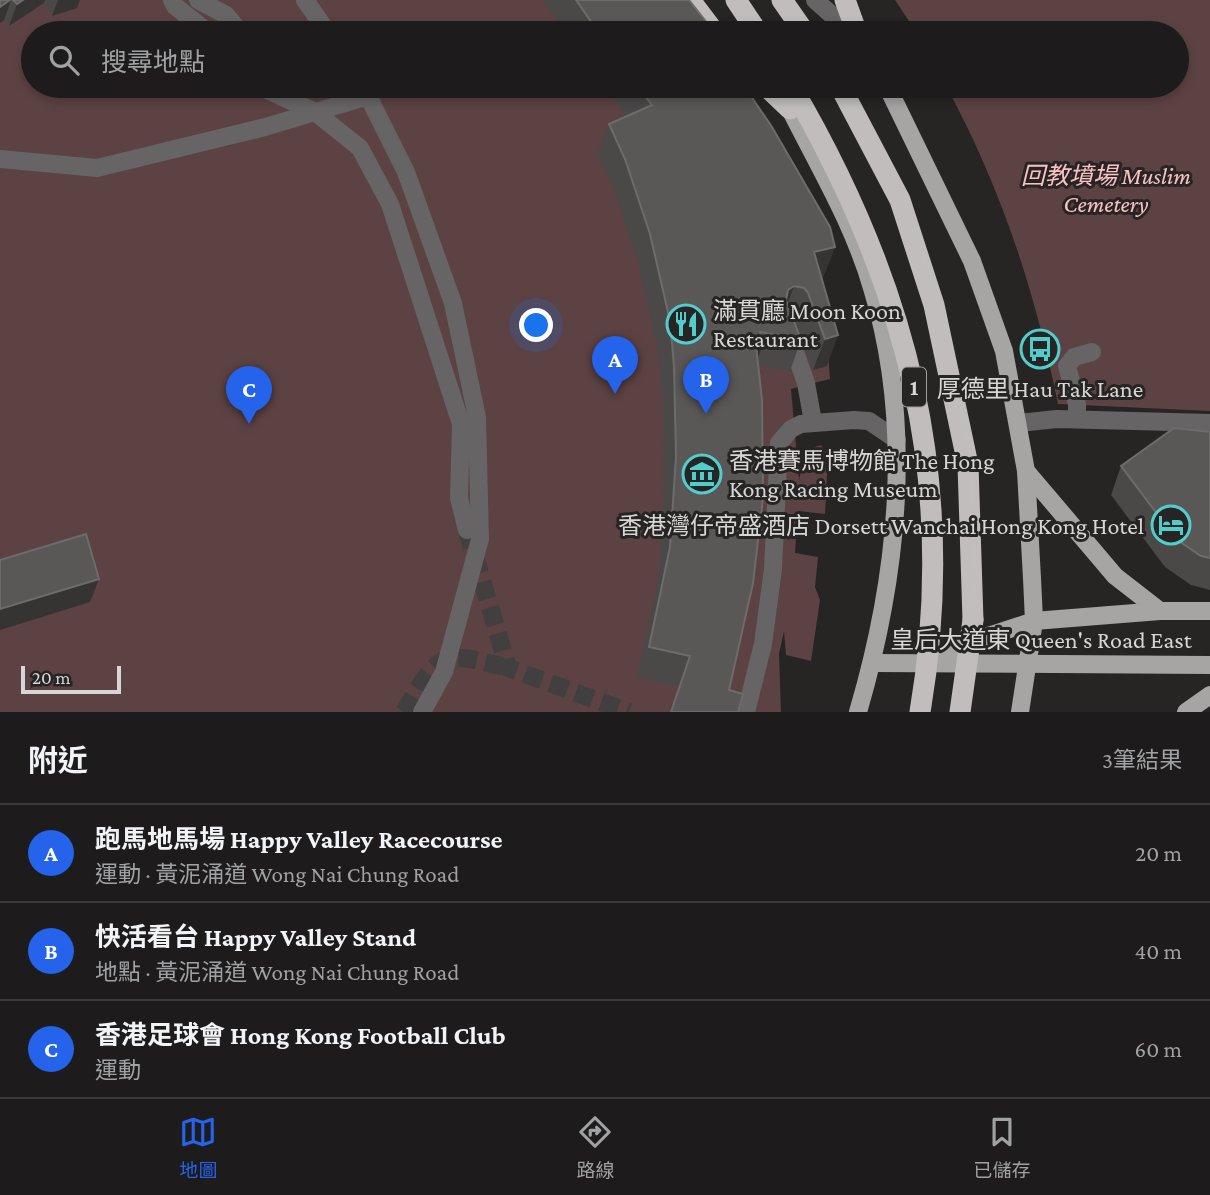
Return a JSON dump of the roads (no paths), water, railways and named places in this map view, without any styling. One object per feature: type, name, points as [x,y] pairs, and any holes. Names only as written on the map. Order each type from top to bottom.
[{"type":"highway","points":[[690,0],[706,21]]},
{"type":"highway","points":[[736,0],[750,21]]},
{"type":"highway","points":[[782,0],[797,21]]},
{"type":"highway","points":[[845,0],[851,21]]},
{"type":"highway","points":[[779,98],[790,109]]},
{"type":"highway","name":"1","points":[[798,98],[838,170],[868,234],[905,346],[917,401],[931,531],[929,635],[918,712]]},
{"type":"highway","name":"1","points":[[846,98],[900,200],[934,304],[968,465],[973,620],[960,712]]},
{"type":"main road","points":[[893,98],[972,261],[1004,351],[1019,423],[1026,471],[1034,621],[1020,712]]},
{"type":"main road","points":[[790,109],[845,219],[872,285],[890,353],[897,440],[895,529],[872,663],[858,712]]},
{"type":"main road","points":[[1026,471],[1115,576],[1160,611]]},
{"type":"main road","name":"皇后大道東 Queen's Road East","points":[[925,663],[973,641],[1034,621],[1160,611],[1210,611]]},
{"type":"main road","name":"皇后大道東 Queen's Road East","points":[[872,663],[1210,664]]},
{"type":"main road","points":[[918,712],[925,663]]},
{"type":"main road","points":[[1186,712],[1210,695]]},
{"type":"street","points":[[172,0],[194,21]]},
{"type":"street","points":[[198,0],[226,15],[231,21]]},
{"type":"street","points":[[305,0],[320,21]]},
{"type":"street","points":[[729,0],[743,21]]},
{"type":"street","points":[[816,0],[840,21]]},
{"type":"street","points":[[285,98],[315,112],[360,148],[390,204],[461,424],[459,498],[467,530]]},
{"type":"street","points":[[0,159],[97,168],[265,127],[315,112],[349,98]]},
{"type":"street","points":[[369,98],[406,172],[453,303],[477,417],[480,539],[444,672],[422,712]]},
{"type":"street","points":[[785,98],[790,109]]},
{"type":"street","points":[[786,328],[806,383],[813,422]]},
{"type":"street","points":[[1077,419],[1077,404],[1067,366],[1074,357],[1092,352]]},
{"type":"street","points":[[1019,423],[1077,419],[1210,423]]},
{"type":"street","points":[[746,712],[763,644],[773,569],[779,443],[791,429],[813,422],[869,421],[897,440]]},
{"type":"tunnel","points":[[467,530],[508,668],[629,712]]},
{"type":"tunnel","points":[[404,712],[426,677],[444,661],[468,659],[508,668]]},
{"type":"tram line","points":[[788,0],[802,21]]},
{"type":"tram line","points":[[848,98],[883,163],[916,238],[941,313],[959,388],[970,464],[975,543],[973,626],[964,712]]},
{"type":"place","name":"滿貫廳 Moon Koon Restaurant","points":[[686,324]]},
{"type":"place","name":"厚德里 Hau Tak Lane","points":[[1040,349]]},
{"type":"place","name":"跑馬地馬場 Happy Valley Racecourse","points":[[615,394]]},
{"type":"place","name":"快活看台 Happy Valley Stand","points":[[706,414]]},
{"type":"place","name":"香港足球會 Hong Kong Football Club","points":[[249,424]]},
{"type":"place","name":"香港賽馬博物館 The Hong Kong Racing Museum","points":[[702,474]]},
{"type":"place","name":"香港灣仔帝盛酒店 Dorsett Wanchai Hong Kong Hotel","points":[[1171,525]]},
{"type":"park label","name":"回教墳場 Muslim Cemetery","points":[[1106,189]]}]
